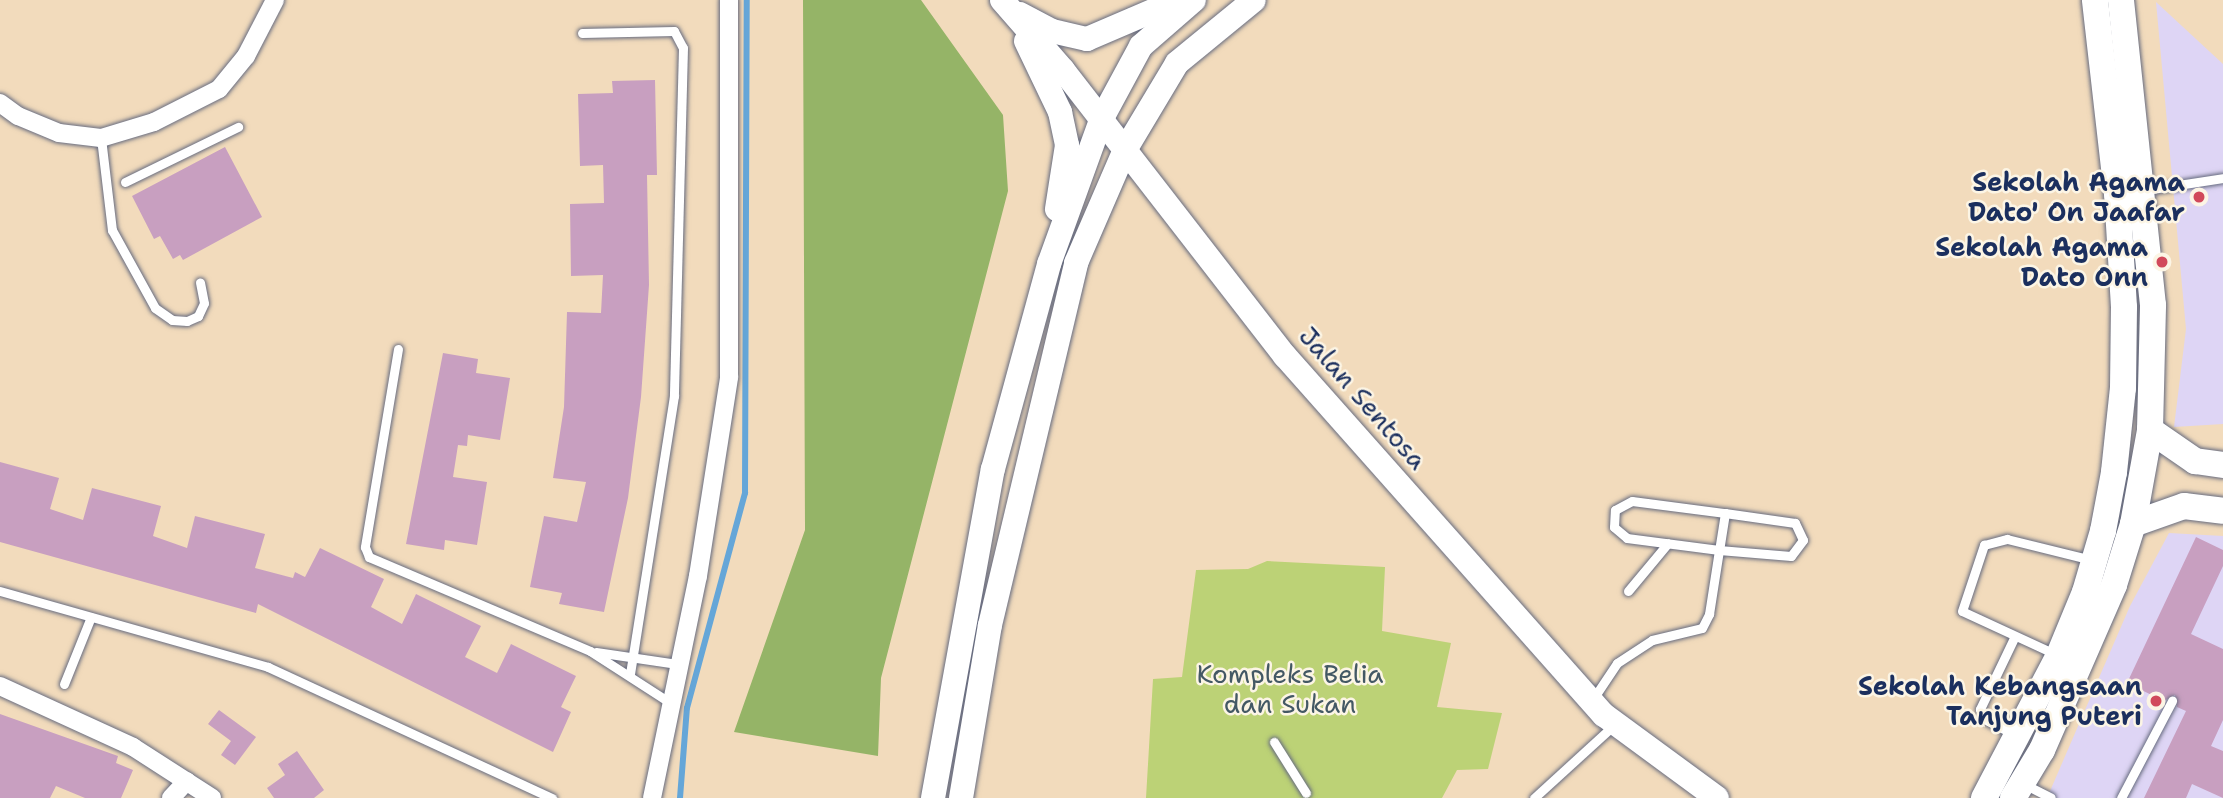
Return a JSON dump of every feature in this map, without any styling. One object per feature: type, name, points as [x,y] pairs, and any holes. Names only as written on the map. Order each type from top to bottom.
[{"type":"main road","points":[[1006,5],[1052,30],[1087,39],[1178,0]]},
{"type":"main road","points":[[933,798],[993,469],[1049,264],[1101,120],[1141,46],[1194,0]]},
{"type":"main road","points":[[961,798],[990,625],[1059,322],[1076,263],[1125,150],[1177,64],[1254,0]]},
{"type":"main road","points":[[1984,798],[2019,737],[2059,655],[2094,561],[2114,471],[2123,388],[2124,307],[2117,194],[2095,0]]},
{"type":"main road","points":[[2017,791],[2098,626],[2133,524],[2150,430],[2152,305],[2144,190],[2121,0]]},
{"type":"main road","points":[[1006,5],[1060,112],[1067,145],[1049,264]]},
{"type":"main road","name":"Jalan Sentosa","points":[[1006,5],[1125,150],[1285,356],[1592,700],[1616,724],[1717,798]]},
{"type":"main road","points":[[2150,430],[2195,461],[2223,465]]},
{"type":"main road","points":[[2133,524],[2184,506],[2223,511]]},
{"type":"street","points":[[0,103],[18,116],[59,133],[101,138],[154,122],[219,89],[246,56],[275,0]]},
{"type":"street","points":[[652,798],[669,702],[698,576],[729,377],[729,0]]},
{"type":"street","points":[[0,686],[133,747],[212,798]]},
{"type":"street","points":[[171,798],[187,781]]},
{"type":"lane","points":[[582,33],[674,31],[683,48],[674,396],[630,674]]},
{"type":"lane","points":[[125,182],[238,127]]},
{"type":"lane","points":[[101,138],[112,230],[155,308],[172,320],[198,316],[204,303],[200,282]]},
{"type":"lane","points":[[2144,190],[2223,178]]},
{"type":"lane","points":[[398,349],[365,547],[369,557],[590,651],[630,674],[669,702]]},
{"type":"lane","points":[[1632,501],[1795,523],[1802,543],[1791,556],[1668,543],[1621,536],[1614,527],[1615,510],[1632,501]]},
{"type":"lane","points":[[1592,700],[1617,663],[1652,640],[1702,628],[1709,614],[1724,513]]},
{"type":"lane","points":[[2059,655],[2014,638],[1962,611],[1984,545],[2007,539],[2094,561]]},
{"type":"lane","points":[[1628,591],[1668,543]]},
{"type":"lane","points":[[0,591],[268,667],[552,798]]},
{"type":"lane","points":[[64,684],[91,617]]},
{"type":"lane","points":[[2014,638],[1980,709],[1989,721],[2019,737]]},
{"type":"lane","points":[[590,651],[677,664]]},
{"type":"lane","points":[[2121,798],[2172,701]]},
{"type":"lane","points":[[1534,798],[1616,724]]},
{"type":"lane","points":[[1274,742],[1305,796]]},
{"type":"lane","points":[[2017,791],[2051,798]]},
{"type":"shaded area","name":"Sekolah Agama Dato' On Jaafar","points":[[2156,2],[2223,64],[2223,424],[2174,427],[2186,329]]},
{"type":"shaded area","name":"Sekolah Kebangsaan Tanjung Puteri","points":[[2169,533],[2223,536],[2223,798],[2047,798],[2130,606]]},
{"type":"green space","points":[[803,0],[921,0],[1003,115],[1008,191],[881,678],[878,756],[734,732],[805,530]]},
{"type":"green space","name":"Kompleks Belia dan Sukan","points":[[1267,561],[1385,567],[1382,631],[1451,643],[1437,707],[1502,713],[1488,769],[1457,770],[1442,798],[1146,798],[1153,679],[1182,677],[1196,570],[1248,569]]},
{"type":"building","points":[[655,80],[657,175],[647,175],[649,285],[641,397],[628,498],[604,612],[559,604],[562,593],[530,587],[544,516],[577,522],[586,482],[553,478],[564,407],[567,312],[601,313],[603,275],[571,276],[570,204],[604,203],[603,165],[580,166],[578,94],[613,93],[612,81]]},
{"type":"building","points":[[225,147],[262,217],[183,260],[180,255],[173,259],[160,236],[154,239],[132,196]]},
{"type":"building","points":[[443,353],[478,359],[476,373],[510,378],[500,440],[468,435],[467,446],[458,445],[453,477],[487,482],[477,545],[445,540],[444,550],[406,544]]},
{"type":"building","points":[[0,462],[59,478],[50,509],[83,520],[92,488],[161,506],[153,536],[187,548],[195,516],[265,534],[255,568],[293,578],[295,572],[305,577],[320,548],[384,579],[371,607],[402,624],[416,594],[481,626],[465,657],[497,673],[511,644],[576,676],[561,707],[571,712],[553,752],[258,604],[256,613],[0,542]]},
{"type":"building","points":[[2196,537],[2223,550],[2223,566],[2191,634],[2223,649],[2223,720],[2211,746],[2223,751],[2223,798],[2192,784],[2186,798],[2144,798],[2186,711],[2177,707],[2175,695],[2164,701],[2127,683]]},
{"type":"building","points":[[219,710],[256,737],[235,765],[221,755],[231,741],[208,724]]},
{"type":"building","points":[[0,714],[118,756],[116,763],[133,770],[121,798],[85,798],[56,786],[50,798],[0,798]]},
{"type":"building","points":[[297,751],[324,790],[314,798],[274,798],[267,788],[285,775],[278,764]]},
{"type":"waterway","points":[[680,798],[687,708],[745,493],[747,0]]},
{"type":"place","name":"Sekolah Agama Dato' On Jaafar","points":[[2199,197]]},
{"type":"place","name":"Sekolah Agama Dato Onn","points":[[2162,262]]},
{"type":"place","name":"Sekolah Kebangsaan Tanjung Puteri","points":[[2156,701]]}]
